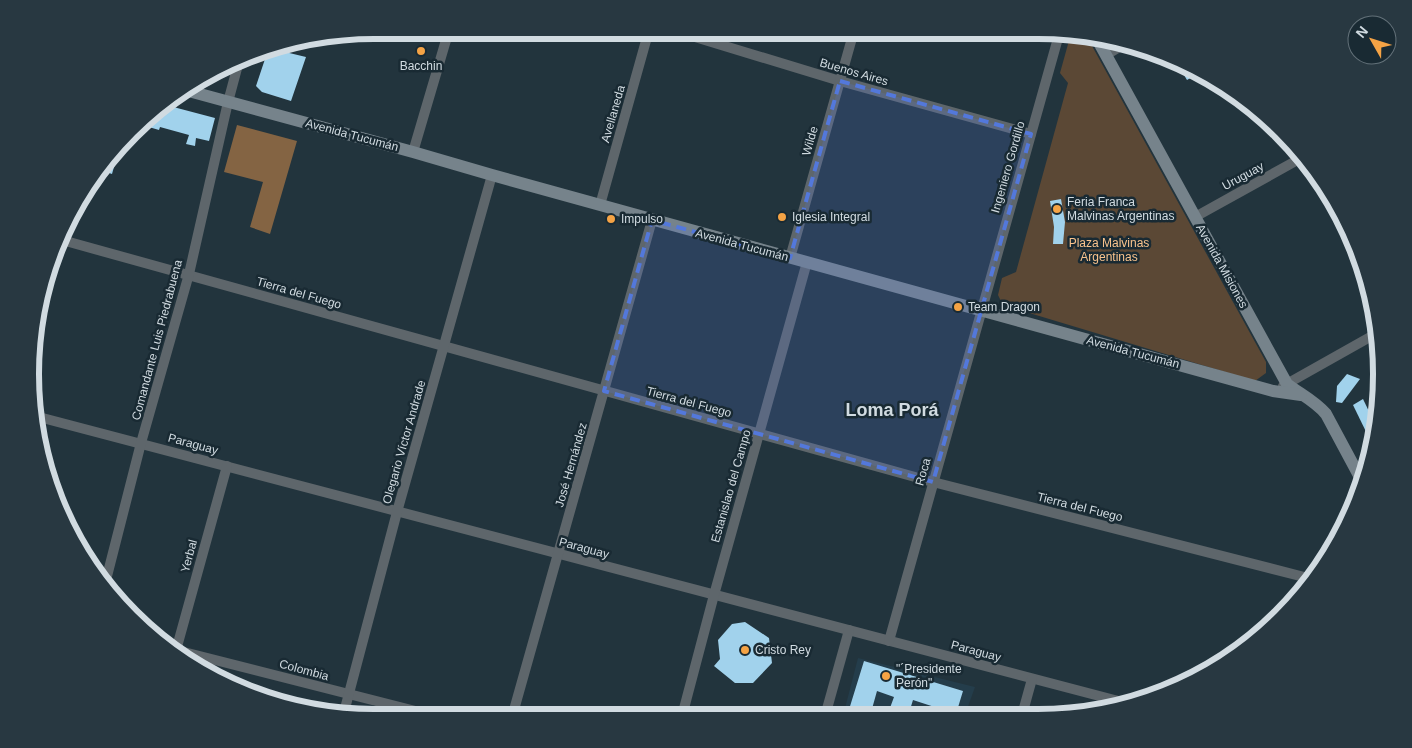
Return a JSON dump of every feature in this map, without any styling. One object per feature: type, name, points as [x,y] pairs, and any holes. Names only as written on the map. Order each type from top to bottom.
[{"type":"main road","name":"Avenida Misiones","points":[[1100,45],[1287,384],[1317,404],[1326,414],[1358,473]]},
{"type":"main road","name":"Avenida Tucumán","points":[[193,92],[1273,391],[1301,395]]},
{"type":"street","points":[[413,152],[446,39]]},
{"type":"street","name":"Avellaneda","points":[[600,205],[647,39]]},
{"type":"street","name":"Buenos Aires","points":[[702,39],[840,81],[1031,134]]},
{"type":"street","name":"Wilde","points":[[790,258],[852,39]]},
{"type":"street","name":"Ingeniero Gordillo","points":[[981,311],[1058,39]]},
{"type":"street","points":[[1106,55],[1117,48]]},
{"type":"street","name":"Comandante Luis Piedrabuena","points":[[107,577],[189,274],[237,68]]},
{"type":"street","name":"Uruguay","points":[[1195,217],[1296,160]]},
{"type":"street","name":"Olegario Víctor Andrade","points":[[345,708],[397,512],[492,175]]},
{"type":"street","name":"José Hernández","points":[[514,709],[652,220]]},
{"type":"street","name":"Tierra del Fuego","points":[[66,241],[933,482],[1305,577]]},
{"type":"street","name":"Estanislao del Campo","points":[[684,709],[807,262]]},
{"type":"street","name":"Roca","points":[[889,641],[981,311]]},
{"type":"street","points":[[1273,391],[1371,337]]},
{"type":"street","name":"Paraguay","points":[[42,418],[1113,701]]},
{"type":"street","name":"Yerbal","points":[[178,646],[227,466]]},
{"type":"street","points":[[826,709],[848,630]]},
{"type":"street","name":"Colombia","points":[[193,656],[406,709]]},
{"type":"street","points":[[1024,709],[1032,679]]},
{"type":"highlighted area","points":[[840,81],[1031,134],[933,482],[604,391],[652,220],[790,258]]},
{"type":"shaded area","points":[[237,125],[297,141],[270,234],[250,227],[263,182],[224,172]]},
{"type":"shaded area","name":"\"´Presidente Perón\"","points":[[858,658],[975,687],[967,709],[845,709]]},
{"type":"green space","name":"Plaza Malvinas Argentinas","points":[[1069,40],[1091,43],[1266,362],[1266,373],[1255,381],[1003,305],[998,295],[1002,278],[1016,272],[1068,83],[1060,73]]},
{"type":"building","points":[[283,51],[306,57],[291,101],[262,92],[256,86],[266,57]]},
{"type":"building","points":[[1182,71],[1193,77],[1187,80]]},
{"type":"building","points":[[172,107],[215,118],[209,141],[196,138],[195,146],[186,144],[189,135],[160,127],[159,130],[148,127]]},
{"type":"building","points":[[116,161],[112,174],[106,172]]},
{"type":"building","points":[[1061,199],[1065,222],[1063,244],[1053,244],[1054,227],[1050,201]]},
{"type":"building","points":[[1347,374],[1360,379],[1342,403],[1336,402],[1337,386]]},
{"type":"building","points":[[1363,399],[1370,415],[1368,435],[1353,405]]},
{"type":"building","name":"Cristo Rey","points":[[745,622],[769,638],[772,663],[753,683],[735,683],[714,666],[720,659],[718,640],[732,624]]},
{"type":"building","name":"\"´Presidente Perón\"","points":[[864,661],[963,691],[958,709],[941,709],[913,700],[910,709],[890,709],[894,697],[877,691],[872,709],[849,709]]},
{"type":"place","name":"Bacchin","points":[[421,51]]},
{"type":"place","name":"Feria Franca Malvinas Argentinas","points":[[1057,209]]},
{"type":"place","name":"Iglesia Integral","points":[[782,217]]},
{"type":"place","name":"Impulso","points":[[611,219]]},
{"type":"place","name":"Team Dragon","points":[[958,307]]},
{"type":"place","name":"Cristo Rey","points":[[745,650]]},
{"type":"place","name":"\"´Presidente Perón\"","points":[[886,676]]},
{"type":"district","name":"Loma Porá","points":[[892,410]]}]
